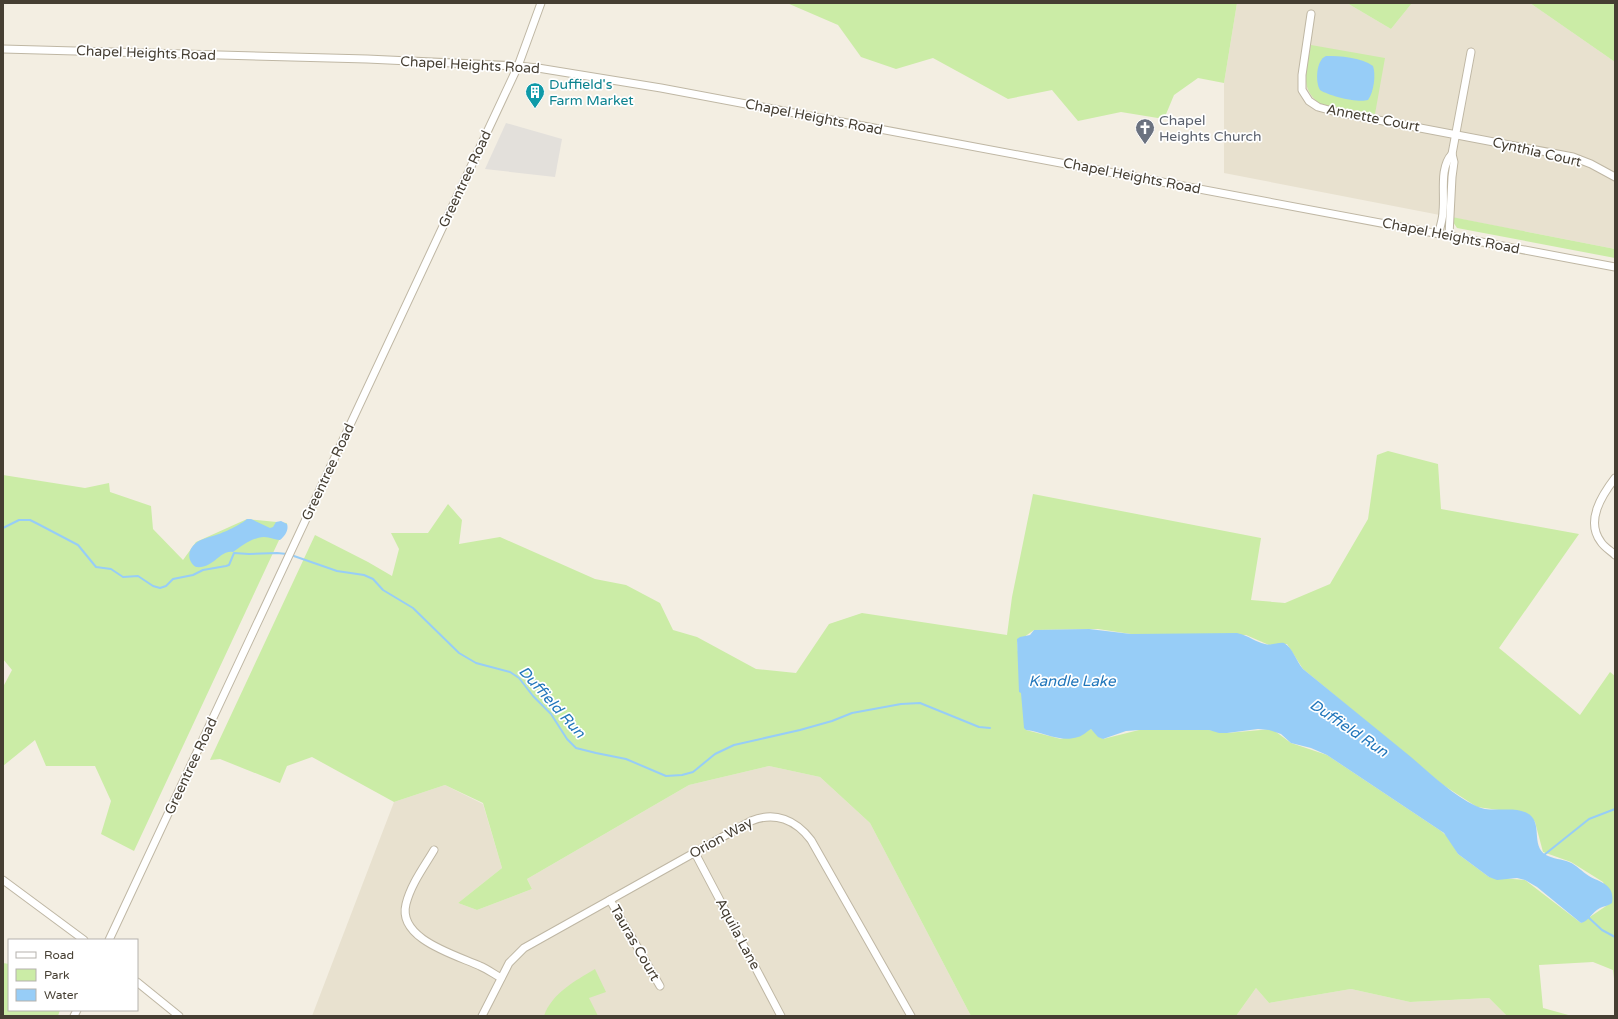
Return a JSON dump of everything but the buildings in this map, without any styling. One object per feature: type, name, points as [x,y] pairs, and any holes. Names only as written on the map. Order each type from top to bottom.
[{"type":"street","name":"Greentree Road","points":[[109,939],[518,66],[541,3]]},
{"type":"street","name":"Annette Court","points":[[1311,14],[1302,75],[1302,90],[1309,101],[1318,107],[1336,112],[1456,134]]},
{"type":"street","name":"Chapel Heights Road","points":[[3,49],[367,59],[518,66],[661,88],[1615,267]]},
{"type":"street","points":[[1449,235],[1454,162],[1452,154],[1471,52]]},
{"type":"street","name":"Cynthia Court","points":[[1456,134],[1573,157],[1615,178]]},
{"type":"street","points":[[1439,233],[1443,212],[1446,160],[1452,154]]},
{"type":"street","points":[[1615,478],[1598,505],[1595,520],[1596,530],[1601,542],[1615,555]]},
{"type":"street","name":"Orion Way","points":[[482,1016],[509,963],[524,948],[695,853],[744,824],[760,817],[788,820],[798,825],[805,831],[815,846],[911,1016]]},
{"type":"street","points":[[434,850],[410,892],[406,906],[407,918],[411,929],[427,942],[481,966],[501,978]]},
{"type":"street","name":"Aquila Lane","points":[[695,853],[781,1016]]},
{"type":"street","points":[[3,880],[83,939]]},
{"type":"street","name":"Tauras Court","points":[[610,900],[660,986]]},
{"type":"street","points":[[138,983],[179,1016]]},
{"type":"shaded area","points":[[1237,3],[1347,3],[1391,29],[1412,3],[1530,3],[1615,62],[1615,249],[1224,173],[1224,83]]},
{"type":"shaded area","points":[[506,123],[562,139],[555,177],[485,169]]},
{"type":"shaded area","points":[[769,766],[820,777],[870,823],[971,1016],[312,1016],[394,802],[445,785],[483,804],[502,868],[458,903],[477,910],[532,889],[527,879],[689,785]]},
{"type":"shaded area","points":[[1256,988],[1269,1003],[1351,989],[1410,1002],[1489,998],[1507,1016],[1236,1016]]},
{"type":"green space","points":[[787,3],[1237,3],[1224,83],[1198,78],[1174,95],[1164,119],[1121,112],[1078,121],[1052,90],[1008,99],[933,58],[896,69],[861,57],[838,25]]},
{"type":"green space","points":[[1347,3],[1412,3],[1391,29]]},
{"type":"green space","points":[[1530,3],[1615,3],[1615,62]]},
{"type":"green space","points":[[1311,45],[1385,58],[1375,114],[1320,104],[1313,98],[1306,84],[1306,69]]},
{"type":"green space","points":[[1452,217],[1615,249],[1615,258],[1457,228]]},
{"type":"green space","points":[[1388,451],[1438,464],[1441,509],[1579,534],[1499,648],[1580,715],[1610,672],[1615,676],[1615,987],[1613,970],[1593,962],[1539,965],[1543,1008],[1572,1016],[1507,1016],[1489,998],[1410,1002],[1351,989],[1269,1003],[1256,988],[1236,1016],[971,1016],[870,823],[820,777],[769,766],[689,785],[527,879],[532,889],[477,910],[458,903],[502,868],[483,803],[445,785],[394,802],[312,757],[287,766],[280,783],[220,759],[210,760],[315,535],[392,576],[399,549],[391,533],[428,533],[448,504],[462,520],[459,544],[500,537],[595,579],[626,585],[660,603],[673,630],[697,637],[756,669],[796,673],[829,624],[862,613],[1007,635],[1012,597],[1033,494],[1261,538],[1251,600],[1285,603],[1330,584],[1368,519],[1377,455]],"holes":[[[1098,629],[1131,634],[1246,635],[1269,645],[1287,644],[1303,669],[1443,785],[1477,807],[1528,814],[1535,822],[1543,852],[1571,862],[1603,882],[1612,902],[1581,923],[1525,880],[1489,877],[1458,854],[1449,838],[1441,831],[1327,755],[1291,743],[1272,729],[1227,733],[1209,730],[1139,730],[1103,739],[1091,729],[1061,739],[1026,730],[1017,642],[1034,630]]]},
{"type":"green space","points":[[3,475],[85,488],[109,483],[110,492],[151,506],[153,529],[183,560],[196,542],[247,519],[287,523],[134,851],[101,834],[111,801],[95,766],[46,766],[35,740],[3,766],[3,687],[12,670],[3,659]]},
{"type":"green space","points":[[3,963],[8,964],[8,1011],[60,1011],[58,1016],[3,1016]]},
{"type":"green space","points":[[595,969],[606,992],[589,998],[598,1016],[544,1016],[558,994],[572,983]]},
{"type":"water","points":[[1326,56],[1357,59],[1373,66],[1374,83],[1368,100],[1357,101],[1330,95],[1320,90],[1317,82],[1318,66]]},
{"type":"water","points":[[247,519],[251,519],[270,528],[273,527],[276,522],[281,521],[287,524],[287,531],[280,540],[268,537],[255,539],[247,542],[233,552],[224,553],[208,565],[196,567],[193,565],[189,555],[191,549],[196,543],[228,530]]},
{"type":"water","name":"Kandle Lake","points":[[1089,629],[1131,634],[1237,633],[1265,644],[1270,645],[1284,643],[1290,648],[1303,669],[1458,796],[1482,808],[1514,810],[1527,813],[1535,822],[1537,840],[1541,851],[1546,855],[1572,863],[1584,873],[1606,885],[1611,892],[1612,903],[1600,908],[1581,923],[1537,887],[1525,880],[1517,878],[1497,880],[1489,877],[1458,854],[1444,833],[1327,755],[1311,748],[1291,743],[1281,734],[1269,730],[1258,729],[1219,733],[1209,730],[1139,730],[1126,731],[1103,739],[1098,737],[1091,729],[1083,735],[1071,739],[1065,739],[1026,730],[1024,728],[1021,693],[1019,692],[1017,639],[1030,635],[1034,630]]},
{"type":"waterway","name":"Duffield Run","points":[[3,528],[19,520],[30,520],[78,545],[96,567],[111,569],[123,577],[138,576],[153,586],[160,588],[166,586],[173,579],[193,575],[203,570],[229,565],[234,553],[287,554]]},
{"type":"waterway","name":"Duffield Run","points":[[291,555],[337,571],[364,575],[373,579],[383,590],[413,608],[459,653],[476,663],[510,672],[519,678],[533,696],[551,714],[567,739],[576,748],[626,759],[666,776],[682,775],[693,772],[715,754],[734,745],[800,730],[832,721],[852,713],[901,704],[920,703],[979,727],[990,728]]},
{"type":"waterway","points":[[1544,855],[1589,819],[1615,809]]},
{"type":"waterway","name":"Duffield Run","points":[[1588,917],[1602,930],[1615,937]]},
{"type":"place","name":"Duffield's Farm Market","points":[[535,109]]},
{"type":"place","name":"Chapel Heights Church","points":[[1145,145]]}]
